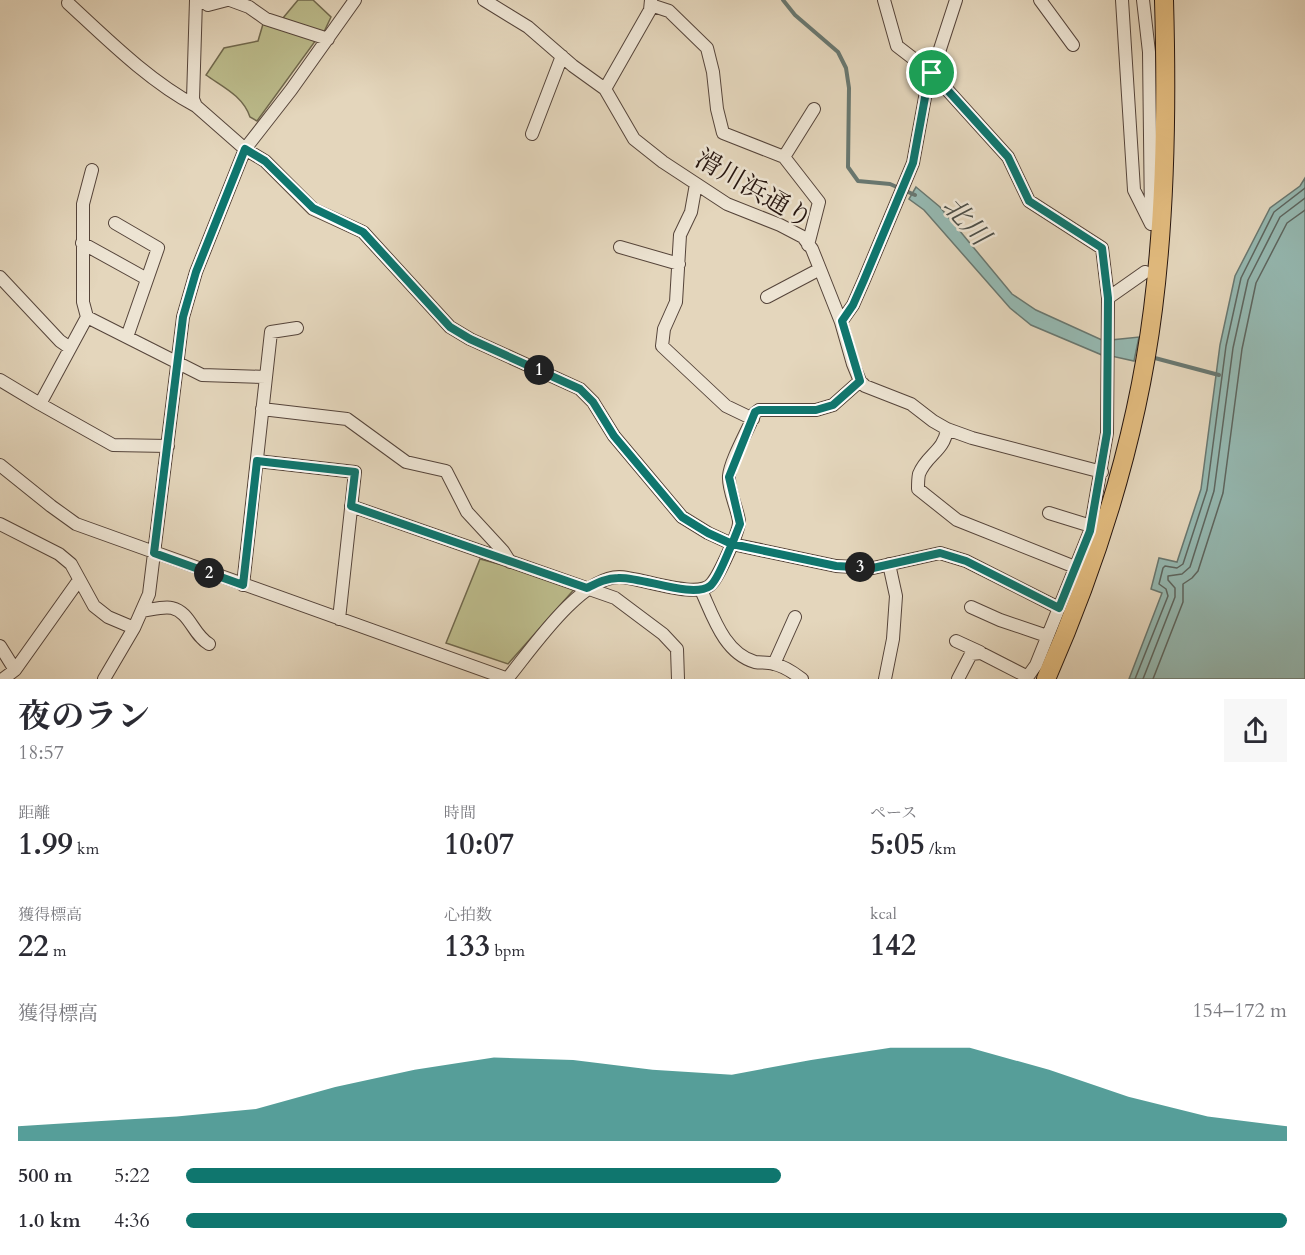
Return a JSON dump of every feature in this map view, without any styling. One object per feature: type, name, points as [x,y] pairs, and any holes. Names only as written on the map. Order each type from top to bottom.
[{"type":"highway","points":[[1046,679],[1075,612],[1113,498],[1134,417],[1146,354],[1160,241],[1165,142],[1164,0]]},
{"type":"street","points":[[196,0],[193,99],[196,106]]},
{"type":"street","points":[[201,0],[208,5],[228,0],[249,7],[266,19],[328,39]]},
{"type":"street","points":[[104,679],[134,628],[149,594],[183,317],[196,272],[245,149],[291,90],[355,0]]},
{"type":"street","name":"滑川浜通り","points":[[484,0],[528,27],[605,89],[634,139],[663,162],[728,204],[803,237],[820,269],[842,321],[860,381]]},
{"type":"street","points":[[884,0],[897,46],[932,73],[1008,157],[1029,201],[1102,248],[1108,298],[1107,433],[1102,472],[1091,526],[1036,665],[1027,678],[956,640]]},
{"type":"street","points":[[842,321],[853,305],[913,163],[926,92],[957,0]]},
{"type":"street","points":[[1040,0],[1073,45]]},
{"type":"street","points":[[1122,0],[1134,190],[1151,224],[1149,52],[1143,0]]},
{"type":"street","points":[[605,89],[650,10],[651,2],[669,11],[707,48],[723,133],[784,157],[819,202],[808,245]]},
{"type":"street","points":[[68,3],[111,43],[179,97],[196,106],[245,149],[265,161],[313,208],[363,232],[450,327],[470,339],[580,389],[593,402],[614,436],[682,517],[708,533],[732,544],[836,566],[873,568],[940,553],[966,561],[1059,608]]},
{"type":"street","points":[[532,134],[562,56]]},
{"type":"street","points":[[784,157],[814,109]]},
{"type":"street","points":[[40,404],[87,317],[83,302],[82,204],[92,170]]},
{"type":"street","points":[[696,184],[691,212],[680,235],[676,302],[664,329],[662,346],[726,406],[753,419]]},
{"type":"street","points":[[115,223],[158,248],[127,337]]},
{"type":"street","points":[[82,243],[147,279]]},
{"type":"street","points":[[620,247],[679,264]]},
{"type":"street","points":[[767,297],[820,269]]},
{"type":"street","points":[[1108,298],[1145,273]]},
{"type":"street","points":[[0,277],[60,341],[70,348]]},
{"type":"street","points":[[87,317],[202,375],[266,377]]},
{"type":"street","points":[[243,585],[271,332],[297,328]]},
{"type":"street","points":[[0,380],[113,445],[168,446]]},
{"type":"street","points":[[0,465],[76,524],[507,679],[572,601],[587,588],[604,580],[620,577],[674,588],[701,590],[712,585],[740,524],[729,477],[755,412],[759,410],[816,410],[833,405],[860,381],[865,386],[911,404],[946,429],[1102,472]]},
{"type":"street","points":[[262,409],[347,419],[406,462],[446,471],[467,512],[503,551],[510,562]]},
{"type":"street","points":[[946,429],[945,442],[928,459],[919,475],[918,489],[957,520],[1075,567]]},
{"type":"street","points":[[257,461],[355,472],[339,619]]},
{"type":"street","points":[[351,506],[615,598],[663,634],[677,649],[678,679]]},
{"type":"street","points":[[1049,513],[1091,526]]},
{"type":"street","points":[[0,524],[59,554],[71,564],[94,606],[108,616],[134,628]]},
{"type":"street","points":[[885,679],[893,639],[896,596],[889,564]]},
{"type":"street","points":[[3,679],[15,670],[79,580]]},
{"type":"street","points":[[701,590],[718,628],[732,648],[745,658],[774,664],[792,671],[802,679]]},
{"type":"street","points":[[142,611],[171,607],[184,614],[200,639],[209,644]]},
{"type":"street","points":[[971,607],[1000,620],[1047,636]]},
{"type":"street","points":[[774,664],[795,617]]},
{"type":"street","points":[[0,646],[15,670]]},
{"type":"street","points":[[958,679],[971,654],[981,653]]},
{"type":"green space","points":[[298,0],[313,0],[331,17],[323,34],[283,18]]},
{"type":"green space","points":[[263,24],[316,40],[257,121],[250,117],[243,103],[206,75],[224,48],[258,41]]},
{"type":"green space","points":[[480,559],[578,585],[508,664],[446,643]]},
{"type":"water","points":[[1305,178],[1305,679],[1129,679],[1162,593],[1151,589],[1159,558],[1177,562],[1201,489],[1220,345],[1235,276],[1270,208],[1300,186]]},
{"type":"water","points":[[916,187],[940,207],[1012,294],[1036,310],[1102,340],[1102,355],[1031,325],[1010,308],[924,210],[909,199]]},
{"type":"water","points":[[1139,337],[1134,361],[1111,356],[1111,340]]},
{"type":"waterway","name":"北川","points":[[783,0],[795,15],[838,52],[846,68],[849,88],[848,167],[858,181],[890,184],[915,195]]},
{"type":"waterway","name":"北川","points":[[1151,357],[1219,375]]},
{"type":"route","points":[[932,73],[926,92],[913,163],[853,305],[842,321],[853,364],[860,381],[833,405],[816,410],[759,410],[755,412],[729,477],[740,524],[732,544],[682,517],[614,436],[593,402],[580,389],[470,339],[450,327],[363,232],[313,208],[265,161],[245,149],[196,272],[183,317],[154,553],[243,585],[257,461],[355,472],[351,506],[587,588],[604,580],[620,577],[674,588],[701,590],[712,585],[732,544],[836,566],[873,568],[940,553],[966,561],[1059,608],[1090,531],[1107,433],[1108,298],[1102,248],[1029,201],[1008,157],[932,73]]}]
